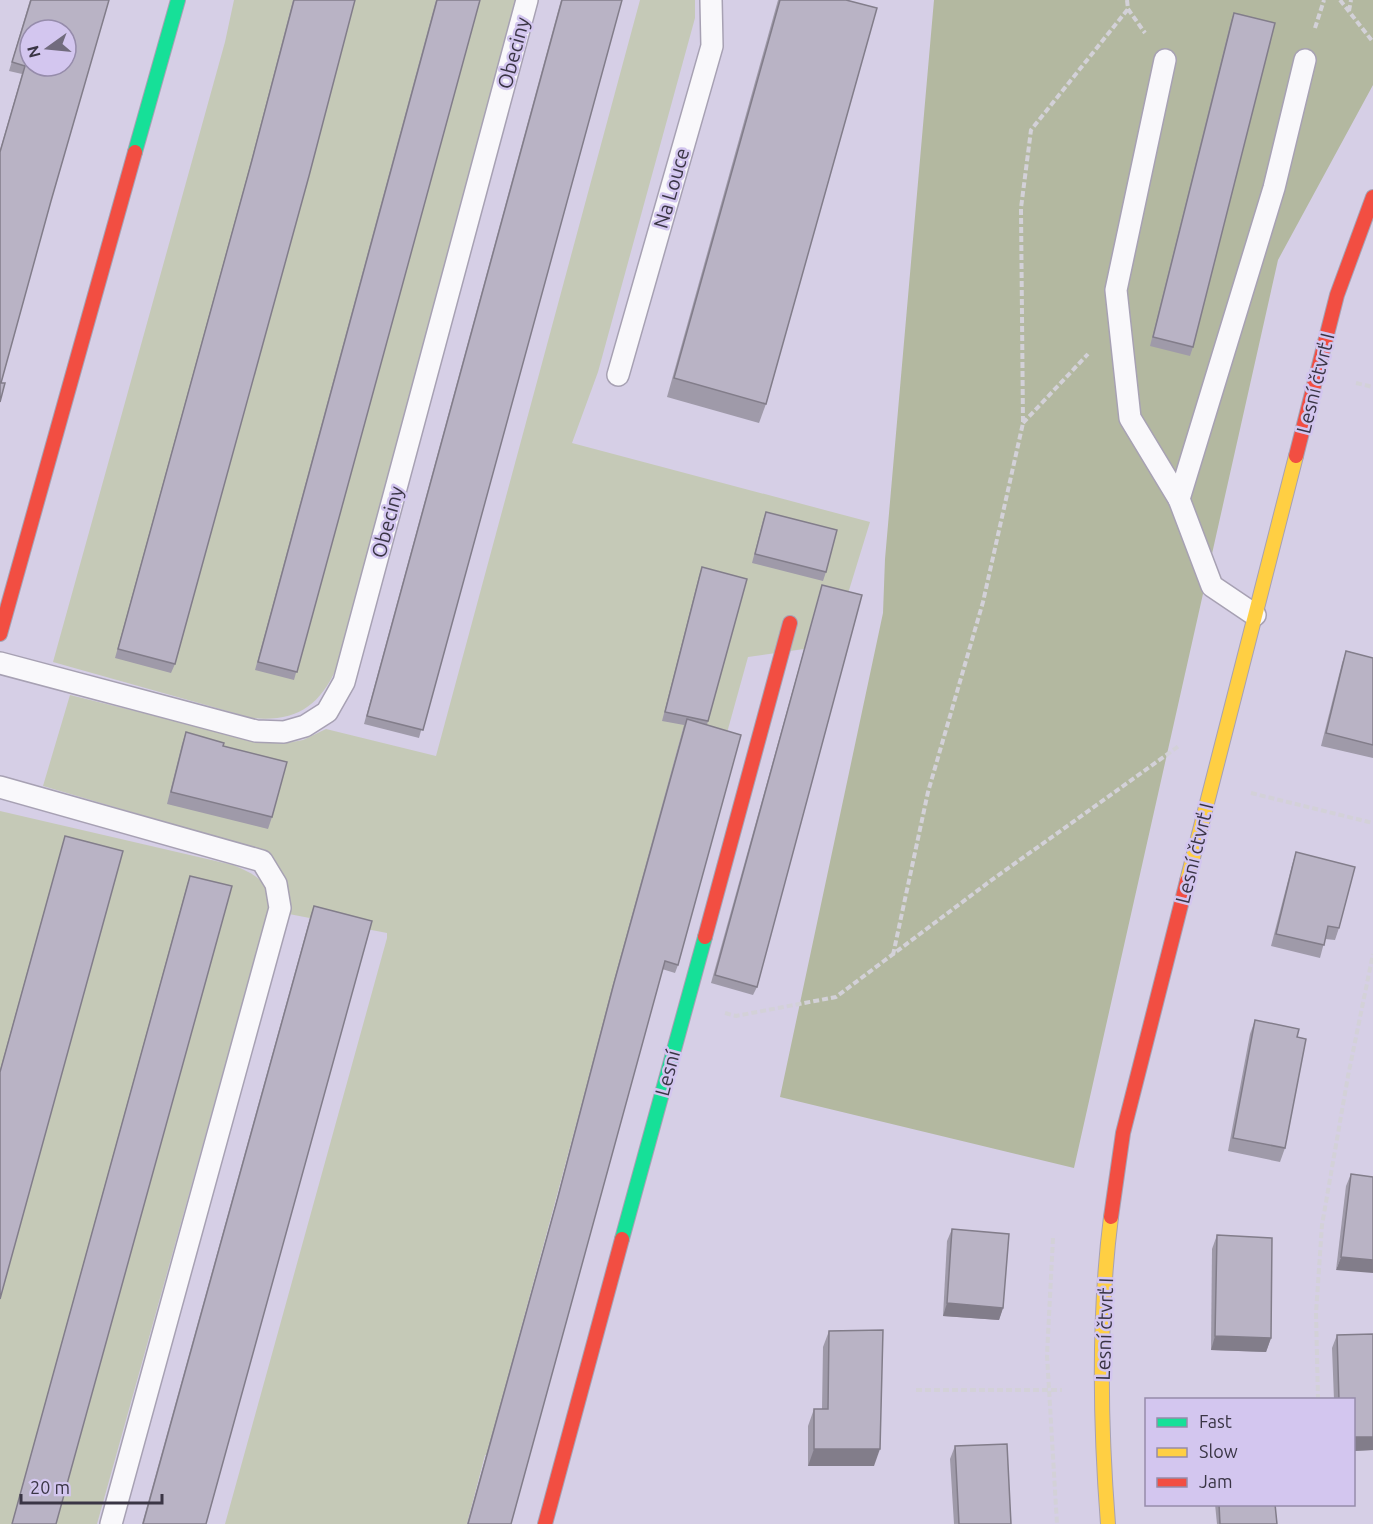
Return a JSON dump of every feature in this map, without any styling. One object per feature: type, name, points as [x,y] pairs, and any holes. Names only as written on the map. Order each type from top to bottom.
[{"type":"street","points":[[0,634],[178,0]]},
{"type":"street","name":"Lesní čtvrť I","points":[[1108,1524],[1103,1478],[1103,1309],[1114,1185],[1123,1133],[1337,295],[1373,197]]},
{"type":"street","name":"Lesní","points":[[545,1524],[790,623]]},
{"type":"lane","name":"Obeciny","points":[[0,663],[256,731],[284,732],[305,726],[327,712],[345,682],[527,0]]},
{"type":"lane","name":"Na Louce","points":[[618,375],[711,45],[711,0]]},
{"type":"lane","points":[[1165,60],[1116,290],[1130,418],[1179,500],[1212,586],[1255,615]]},
{"type":"lane","points":[[1179,500],[1274,188],[1305,60]]},
{"type":"lane","points":[[0,787],[262,861],[276,884],[280,908],[111,1524]]},
{"type":"path","points":[[1340,0],[1373,42]]},
{"type":"path","points":[[1349,11],[1350,0]]},
{"type":"path","points":[[893,955],[928,792],[983,602],[1023,423],[1021,208],[1031,130],[1128,9]]},
{"type":"path","points":[[1023,423],[1119,320]]},
{"type":"path","points":[[687,1002],[736,1016],[836,997],[989,882],[1193,736],[1227,720]]},
{"type":"path","points":[[1211,783],[1373,823]]},
{"type":"path","points":[[1318,1398],[1316,1313],[1322,1225],[1348,1076],[1373,954]]},
{"type":"path","points":[[1053,1238],[1047,1355],[1057,1524]]},
{"type":"path","points":[[916,1390],[1102,1390]]},
{"type":"green space","points":[[234,0],[516,0],[336,669],[322,693],[304,709],[293,714],[267,719],[252,718],[53,662],[225,42]]},
{"type":"green space","points":[[640,0],[695,0],[695,18],[598,372],[572,443],[870,522],[846,600],[819,594],[804,649],[748,657],[725,740],[683,729],[490,1443],[525,1466],[485,1455],[467,1524],[225,1524],[387,933],[289,914],[282,876],[272,861],[257,849],[43,786],[70,695],[257,741],[287,743],[303,740],[326,729],[436,756]]},
{"type":"green space","points":[[934,0],[1373,0],[1373,85],[1278,260],[1074,1168],[780,1097],[883,613],[885,559]]},
{"type":"green space","points":[[0,811],[233,865],[255,876],[265,886],[267,893],[268,911],[97,1524],[0,1524]]},
{"type":"building","points":[[31,0],[109,0],[1,383],[5,383],[0,402],[0,152],[22,78],[78,78],[78,18],[25,18]]},
{"type":"building","points":[[294,0],[355,0],[175,664],[118,649]]},
{"type":"building","points":[[437,0],[480,0],[297,672],[258,662]]},
{"type":"building","points":[[562,0],[622,0],[423,730],[367,716]]},
{"type":"building","points":[[780,0],[846,0],[877,8],[766,404],[674,378]]},
{"type":"building","points":[[1234,13],[1275,23],[1193,347],[1153,337]]},
{"type":"building","points":[[18,42],[18,64],[12,62]]},
{"type":"building","points":[[766,512],[837,530],[826,572],[755,554]]},
{"type":"building","points":[[702,567],[747,579],[708,721],[665,712]]},
{"type":"building","points":[[822,585],[862,595],[757,987],[715,975]]},
{"type":"building","points":[[1346,651],[1373,658],[1373,745],[1326,733]]},
{"type":"building","points":[[687,719],[741,735],[678,965],[665,961],[511,1524],[468,1524],[614,983]]},
{"type":"building","points":[[186,732],[224,743],[223,746],[287,762],[272,817],[171,792]]},
{"type":"building","points":[[65,836],[123,851],[0,1299],[0,1072]]},
{"type":"building","points":[[1296,852],[1355,867],[1339,928],[1328,926],[1324,945],[1276,934]]},
{"type":"building","points":[[190,876],[232,886],[56,1524],[12,1524]]},
{"type":"building","points":[[314,906],[372,921],[206,1524],[143,1524]]},
{"type":"building","points":[[1255,1020],[1299,1029],[1297,1037],[1306,1039],[1285,1148],[1233,1138]]},
{"type":"building","points":[[1351,1174],[1373,1177],[1373,1260],[1341,1257]]},
{"type":"building","points":[[952,1229],[1009,1234],[1003,1308],[947,1303]]},
{"type":"building","points":[[1217,1235],[1272,1238],[1271,1338],[1215,1336]]},
{"type":"building","points":[[883,1330],[880,1449],[814,1449],[814,1409],[828,1409],[829,1331]]},
{"type":"building","points":[[1373,1334],[1373,1437],[1355,1437],[1355,1398],[1339,1398],[1337,1335]]},
{"type":"building","points":[[1007,1444],[1011,1524],[959,1524],[955,1446]]},
{"type":"building","points":[[1219,1506],[1275,1506],[1277,1524],[1220,1524]]},
{"type":"traffic: fast","points":[[135,152],[178,0]]},
{"type":"traffic: fast","points":[[622,1239],[705,937]]},
{"type":"traffic: slow","points":[[1187,881],[1296,456]]},
{"type":"traffic: slow","points":[[1108,1524],[1103,1447],[1102,1332],[1111,1217]]},
{"type":"traffic: jam","points":[[0,634],[135,152]]},
{"type":"traffic: jam","points":[[1296,456],[1337,295],[1373,197]]},
{"type":"traffic: jam","points":[[705,937],[790,623]]},
{"type":"traffic: jam","points":[[1111,1217],[1123,1133],[1187,881]]},
{"type":"traffic: jam","points":[[545,1524],[622,1239]]}]
